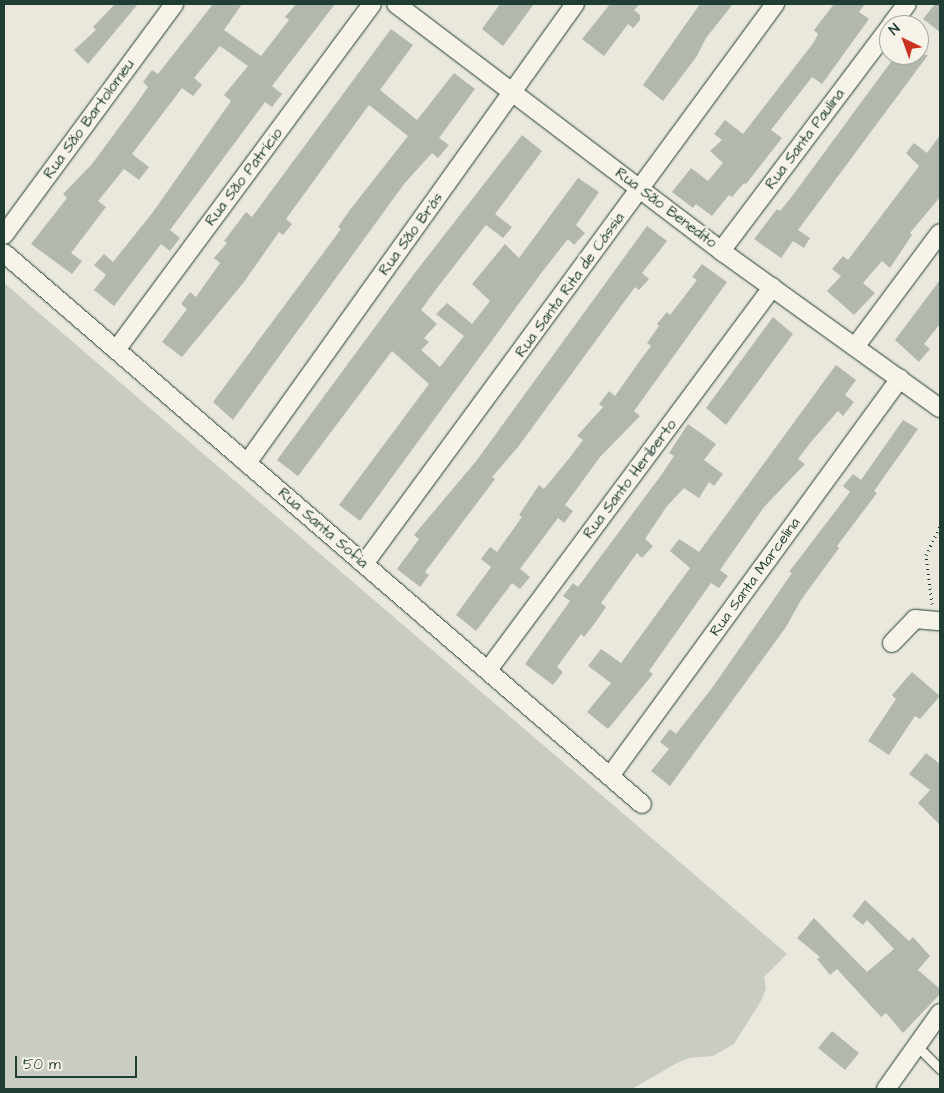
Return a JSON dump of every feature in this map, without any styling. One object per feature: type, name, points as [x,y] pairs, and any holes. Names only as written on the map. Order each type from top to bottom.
[{"type":"street","name":"Rua São Bartolomeu","points":[[4,235],[174,4]]},
{"type":"street","name":"Rua São Patrício","points":[[116,350],[372,4]]},
{"type":"street","name":"Rua São Benedito","points":[[396,4],[514,91],[721,251],[940,408]]},
{"type":"street","name":"Rua São Brás","points":[[247,463],[575,4]]},
{"type":"street","name":"Rua Santa Rita de Cássia","points":[[364,564],[641,190],[775,4]]},
{"type":"street","name":"Rua Santa Paulina","points":[[898,15],[907,4]]},
{"type":"street","name":"Rua Santa Paulina","points":[[721,251],[879,41]]},
{"type":"street","points":[[856,347],[940,233]]},
{"type":"street","name":"Rua Santa Sofia","points":[[4,253],[642,804]]},
{"type":"street","name":"Rua Santo Heriberto","points":[[488,670],[772,287]]},
{"type":"street","name":"Rua Santa Marcelina","points":[[610,776],[900,379]]},
{"type":"street","points":[[892,643],[915,619],[937,620]]},
{"type":"street","points":[[886,1089],[940,1014]]},
{"type":"lane","points":[[918,1047],[940,1069]]},
{"type":"path","points":[[937,620],[927,580],[926,555],[940,526]]},
{"type":"shaded area","points":[[4,283],[787,954],[764,977],[766,989],[761,1001],[734,1044],[713,1056],[689,1058],[677,1063],[632,1089],[4,1089]]},
{"type":"building","points":[[115,4],[138,4],[88,64],[74,50],[96,30],[93,27]]},
{"type":"building","points":[[213,4],[242,4],[224,30],[261,56],[289,20],[285,17],[296,4],[335,4],[272,86],[282,94],[272,107],[265,102],[170,230],[180,238],[170,251],[161,244],[114,306],[94,290],[106,275],[94,265],[104,254],[113,262],[153,212],[231,101],[224,95],[248,66],[220,46],[194,78],[202,85],[193,96],[182,88],[132,154],[149,167],[139,180],[124,169],[98,201],[106,207],[71,253],[82,261],[72,274],[31,244],[67,198],[63,194],[92,164],[137,103],[148,87],[143,82],[152,70],[158,74]]},
{"type":"building","points":[[500,4],[534,4],[503,46],[482,29]]},
{"type":"building","points":[[610,4],[640,4],[634,10],[640,15],[640,20],[633,28],[628,24],[604,56],[582,39]]},
{"type":"building","points":[[700,4],[733,4],[706,38],[697,56],[663,101],[643,85]]},
{"type":"building","points":[[834,4],[865,4],[859,12],[869,19],[822,84],[812,77],[771,130],[782,138],[746,184],[744,183],[732,197],[729,195],[712,216],[696,204],[693,208],[672,192],[691,168],[708,181],[723,163],[710,151],[722,140],[714,134],[725,120],[743,134],[814,42],[818,34],[814,30]]},
{"type":"building","points":[[935,4],[940,4],[940,32],[929,24],[929,15],[926,15]]},
{"type":"building","points":[[391,29],[413,45],[380,90],[417,120],[454,73],[475,89],[439,138],[449,145],[438,158],[432,153],[404,184],[233,420],[213,402],[341,229],[338,227],[349,211],[408,136],[369,105],[286,219],[292,224],[283,235],[279,232],[244,282],[182,357],[162,342],[187,309],[181,304],[190,292],[196,297],[220,263],[214,258],[227,243],[224,241],[246,212],[252,217]]},
{"type":"building","points":[[889,65],[921,65],[798,230],[810,238],[804,248],[793,241],[781,258],[754,239],[777,209],[780,211]]},
{"type":"building","points":[[522,135],[542,151],[495,214],[512,227],[503,238],[486,225],[434,292],[421,310],[437,324],[424,338],[429,342],[421,350],[440,367],[464,336],[436,314],[447,303],[472,324],[490,301],[472,284],[505,244],[519,258],[578,178],[599,192],[576,225],[585,233],[574,245],[568,239],[542,272],[360,521],[339,505],[429,384],[392,351],[298,476],[277,460],[414,274]]},
{"type":"building","points":[[940,135],[940,197],[910,233],[912,235],[890,268],[882,261],[863,283],[875,293],[854,315],[827,291],[841,276],[832,269],[843,256],[848,260],[919,166],[906,153],[914,143],[927,153]]},
{"type":"building","points":[[647,226],[667,241],[642,273],[649,279],[639,290],[635,287],[518,447],[492,477],[495,479],[425,572],[429,575],[420,587],[397,569],[419,539],[414,535],[477,460]]},
{"type":"building","points":[[702,264],[727,282],[634,411],[640,416],[600,457],[565,505],[573,511],[564,523],[558,518],[520,569],[530,577],[520,589],[512,583],[476,631],[456,615],[491,567],[481,559],[490,547],[497,552],[522,517],[519,515],[539,485],[544,489],[583,440],[577,436],[603,407],[599,404],[609,391],[615,396],[651,346],[647,343],[659,326],[657,324],[667,312],[670,315],[697,280],[692,277]]},
{"type":"building","points":[[940,280],[940,324],[924,344],[930,349],[919,362],[895,340]]},
{"type":"building","points":[[773,317],[793,334],[726,425],[706,408]]},
{"type":"building","points":[[836,365],[856,380],[845,395],[854,402],[843,416],[838,411],[810,443],[798,459],[805,464],[764,507],[720,570],[728,576],[719,588],[711,583],[649,671],[653,674],[608,729],[587,712],[611,683],[588,666],[601,649],[621,663],[690,568],[670,551],[679,539],[699,552]]},
{"type":"building","points":[[903,420],[918,429],[874,491],[877,493],[837,546],[839,548],[801,600],[786,627],[670,786],[651,771],[669,749],[660,742],[670,729],[676,734],[712,688],[792,573],[789,572],[850,492],[843,486],[853,474],[861,480]]},
{"type":"building","points":[[688,424],[716,444],[704,460],[723,474],[714,486],[709,482],[699,498],[684,488],[667,506],[645,539],[653,546],[642,558],[637,553],[601,603],[606,607],[584,637],[581,634],[557,667],[563,672],[553,685],[525,664],[570,601],[563,596],[573,583],[578,587],[662,474],[674,456],[669,453]]},
{"type":"building","points":[[912,672],[940,696],[920,719],[915,716],[889,755],[868,741],[896,699],[892,695]]},
{"type":"building","points":[[926,753],[940,764],[940,825],[918,803],[930,790],[909,774]]},
{"type":"building","points":[[865,900],[909,941],[913,937],[930,956],[918,970],[940,989],[940,994],[903,1033],[886,1013],[881,1017],[837,969],[830,975],[817,959],[820,957],[797,938],[814,918],[867,972],[894,949],[867,920],[863,925],[852,916]]},
{"type":"building","points":[[832,1031],[859,1053],[845,1070],[818,1048]]}]
